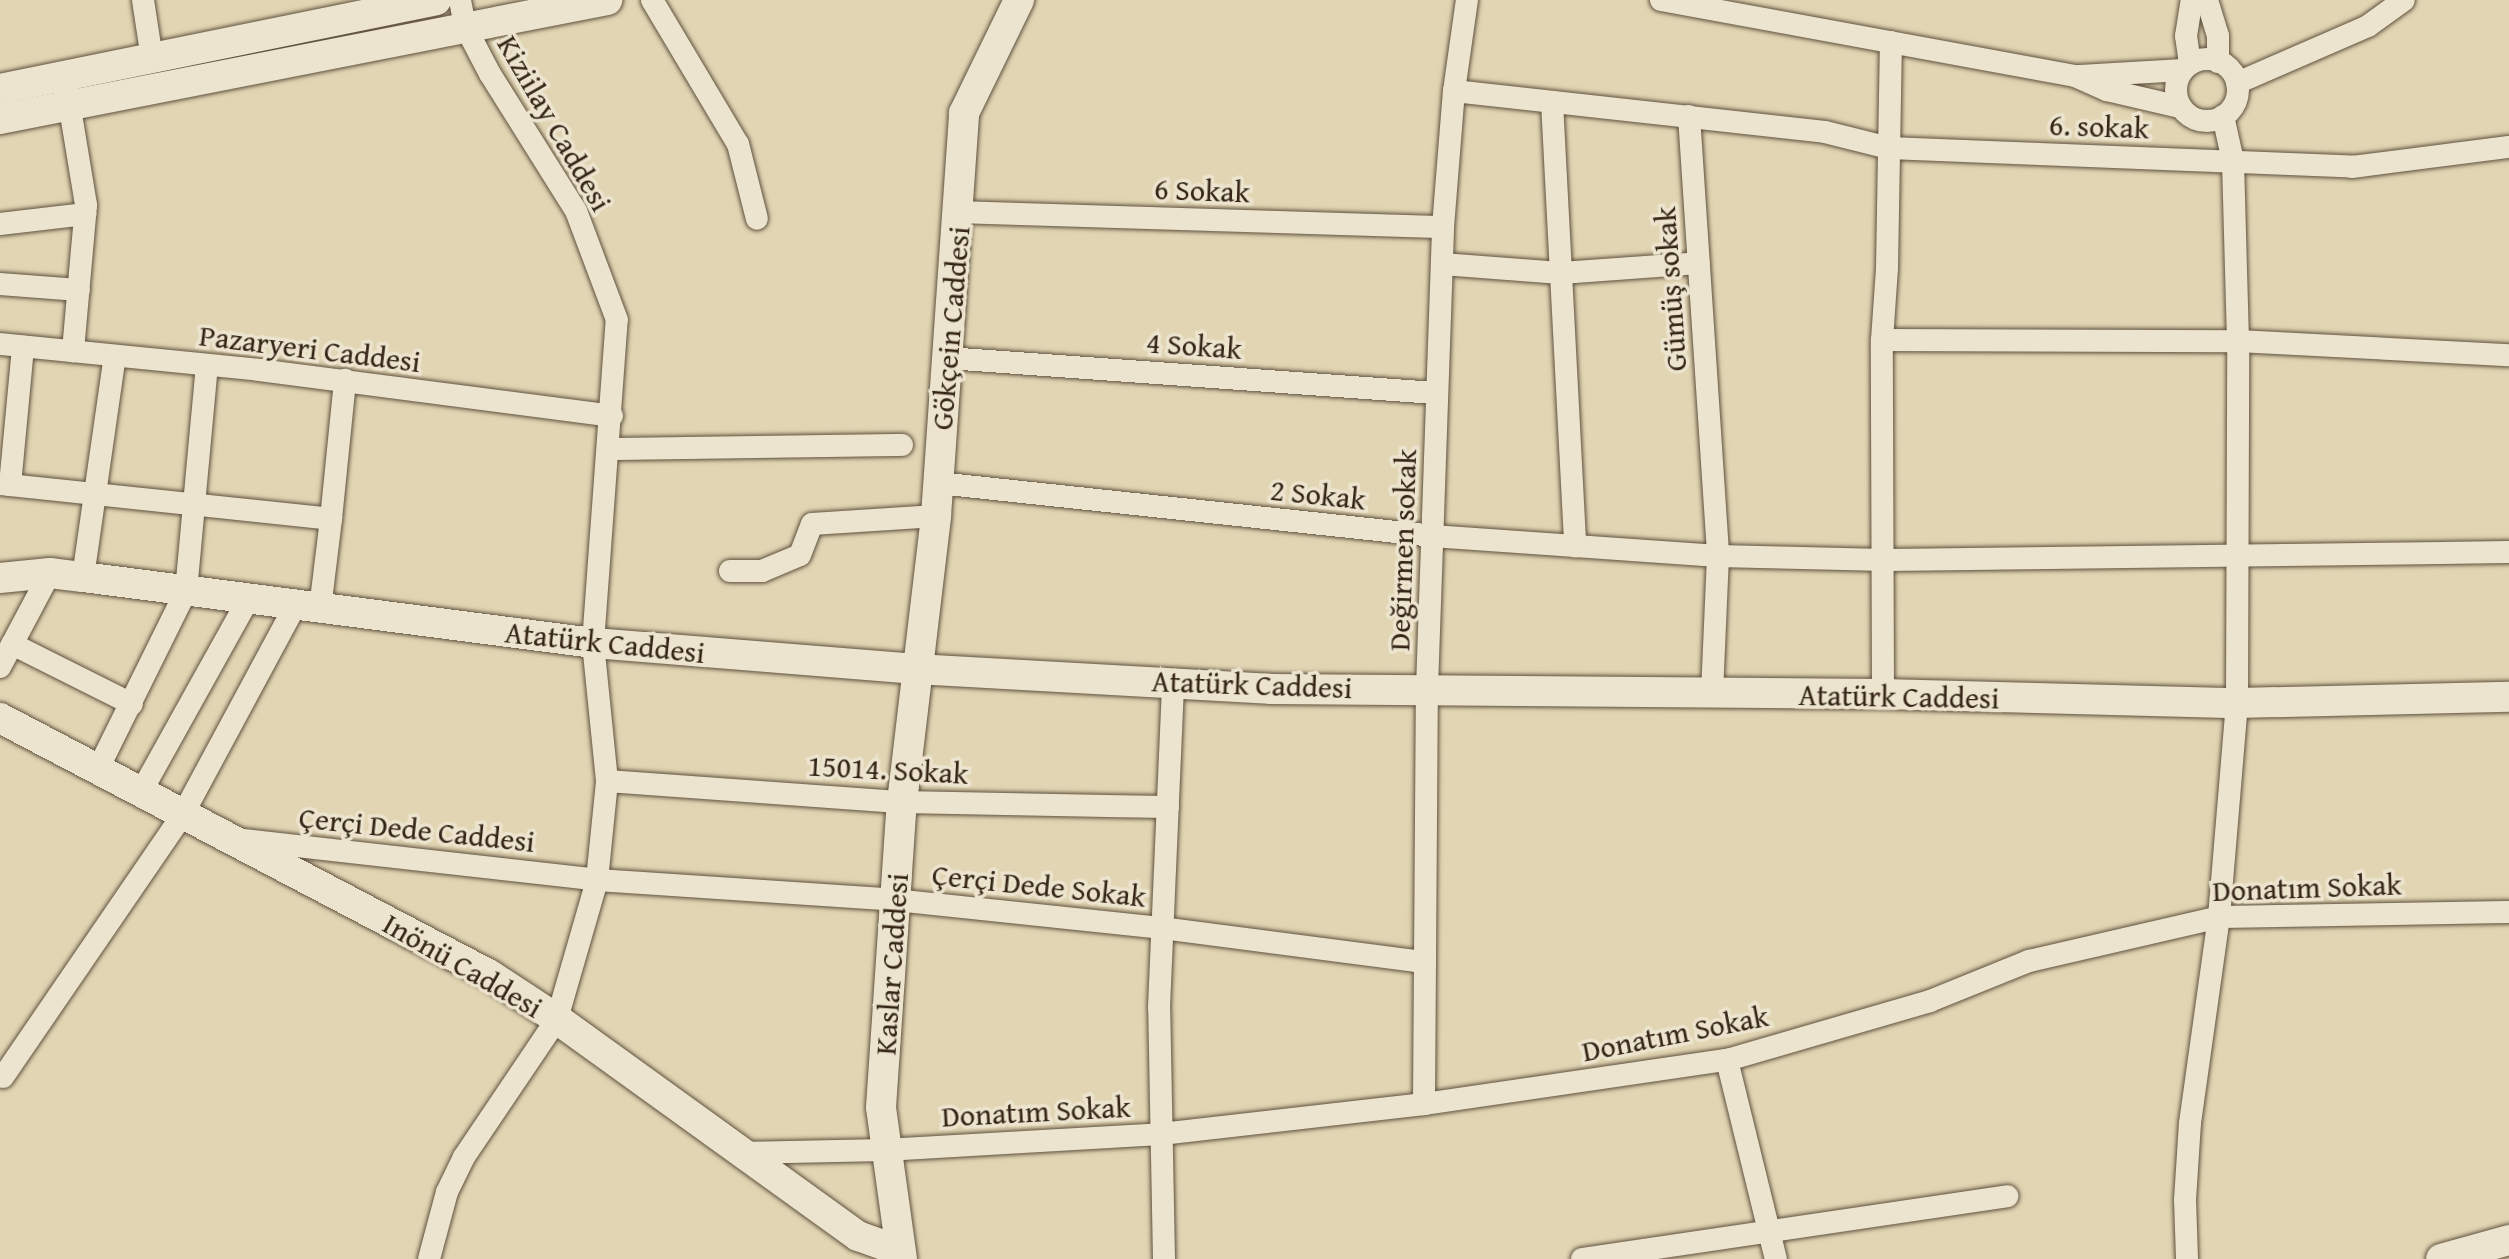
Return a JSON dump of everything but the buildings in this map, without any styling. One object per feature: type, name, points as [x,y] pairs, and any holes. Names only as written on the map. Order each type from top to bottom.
[{"type":"street","points":[[143,0],[152,59]]},
{"type":"street","points":[[0,119],[67,89],[152,59],[356,8],[436,0]]},
{"type":"street","points":[[0,89],[67,89],[361,46],[462,13],[607,0]]},
{"type":"street","points":[[652,0],[738,144],[757,219]]},
{"type":"street","name":"Değirmen sokak","points":[[1424,1104],[1427,688],[1443,227],[1454,91],[1467,0]]},
{"type":"street","points":[[1661,0],[2075,76],[2107,90],[2180,107],[2195,119],[2214,120],[2223,116],[2236,102],[2237,83],[2233,74],[2218,62],[2199,60],[2186,67],[2075,76]]},
{"type":"street","points":[[2180,107],[2176,88],[2186,67],[2186,36],[2192,0]]},
{"type":"street","points":[[2207,0],[2218,36],[2218,62]]},
{"type":"street","points":[[2237,83],[2368,26],[2404,0]]},
{"type":"street","name":"Gökçein Caddesi","points":[[917,669],[936,516],[964,113],[1005,36],[1014,2]]},
{"type":"street","points":[[356,8],[361,46]]},
{"type":"street","name":"Kiziilay Caddesi","points":[[429,1259],[447,1192],[464,1157],[557,1019],[597,880],[607,781],[593,643],[610,449],[617,320],[576,211],[516,119],[462,13]]},
{"type":"street","points":[[1883,694],[1882,340],[1891,42]]},
{"type":"street","points":[[67,89],[85,214],[73,351]]},
{"type":"street","points":[[1454,91],[1689,116]]},
{"type":"street","points":[[1552,102],[1575,546]]},
{"type":"street","name":"6. sokak","points":[[1689,116],[1825,132],[1889,148],[2352,167],[2509,147]]},
{"type":"street","name":"Gümüş sokak","points":[[1689,116],[1718,556],[1712,693]]},
{"type":"street","points":[[2187,1259],[2185,1200],[2190,1123],[2219,917],[2237,703],[2240,555],[2238,341],[2233,161],[2223,116]]},
{"type":"street","name":"6 Sokak","points":[[959,212],[1443,227]]},
{"type":"street","points":[[0,224],[85,214]]},
{"type":"street","points":[[1442,264],[1561,273],[1699,263]]},
{"type":"street","points":[[0,284],[79,290]]},
{"type":"street","points":[[1882,340],[2238,341],[2509,355]]},
{"type":"street","name":"Pazaryeri Caddesi","points":[[0,344],[345,380],[612,416]]},
{"type":"street","points":[[23,347],[5,485],[331,519]]},
{"type":"street","points":[[83,577],[115,356]]},
{"type":"street","name":"4 Sokak","points":[[947,358],[1437,393]]},
{"type":"street","points":[[98,769],[186,591],[207,365]]},
{"type":"street","points":[[3,1077],[183,814],[308,608],[331,519],[345,380]]},
{"type":"street","points":[[610,449],[902,445]]},
{"type":"street","name":"2 Sokak","points":[[938,483],[1432,536],[1718,556],[1885,560],[2509,552]]},
{"type":"street","points":[[730,571],[762,571],[800,555],[812,524],[936,516]]},
{"type":"street","points":[[0,667],[50,573]]},
{"type":"street","name":"Atatürk Caddesi","points":[[0,578],[50,573],[593,643],[917,669],[1271,689],[1883,694],[2237,703],[2509,697]]},
{"type":"street","points":[[141,792],[248,600]]},
{"type":"street","points":[[12,644],[132,704]]},
{"type":"street","name":"Kaslar Caddesi","points":[[901,1255],[881,1107],[902,802],[917,669]]},
{"type":"street","points":[[1164,1259],[1159,1007],[1173,682]]},
{"type":"street","name":"Inönü Caddesi","points":[[0,718],[490,975],[557,1019],[858,1236],[901,1255]]},
{"type":"street","name":"15014. Sokak","points":[[607,781],[902,802],[1168,807]]},
{"type":"street","name":"Çerçi Dede Caddesi","points":[[229,838],[597,880]]},
{"type":"street","name":"Çerçi Dede Sokak","points":[[597,880],[895,900],[1162,928],[1425,962]]},
{"type":"street","name":"Donatım Sokak","points":[[741,1153],[885,1150],[1161,1134],[1424,1104],[1727,1060],[1930,1001],[2029,961],[2219,917],[2509,912]]},
{"type":"street","points":[[1727,1060],[1776,1259]]},
{"type":"street","points":[[1582,1259],[1769,1228],[2007,1196]]},
{"type":"street","points":[[2441,1259],[2509,1240]]}]
